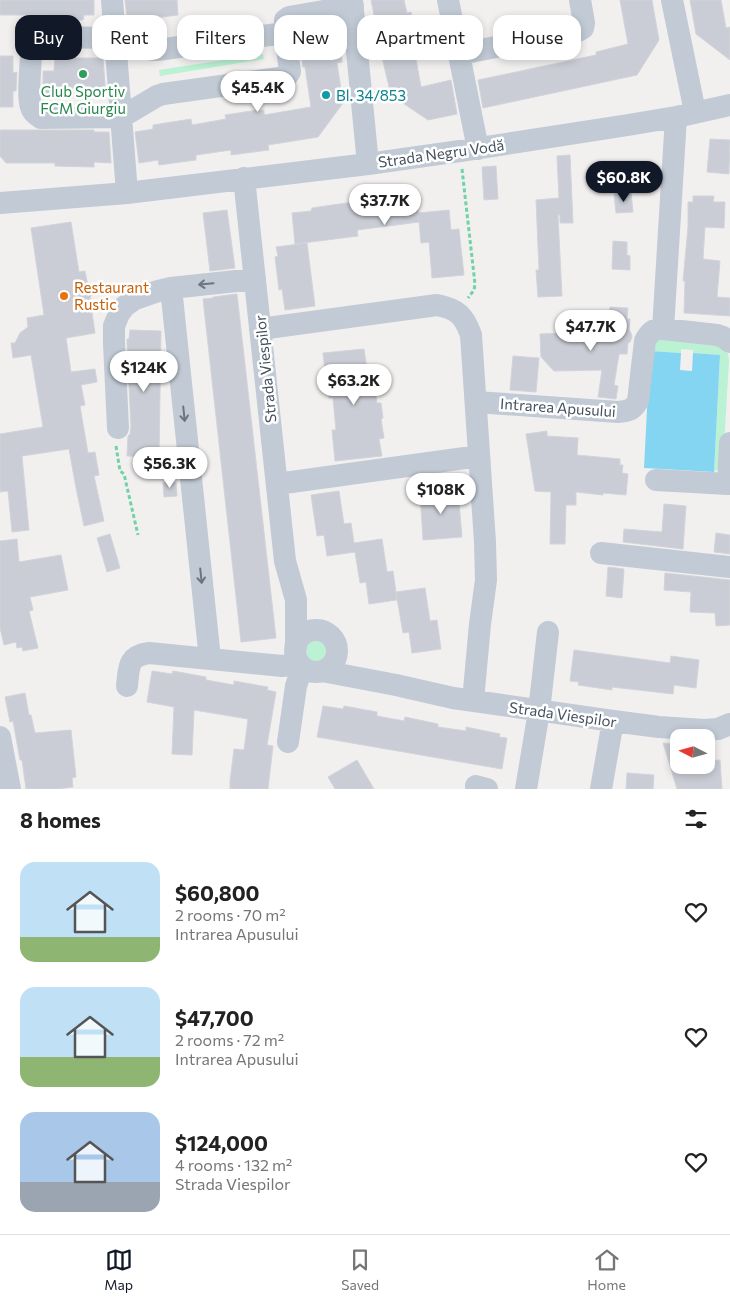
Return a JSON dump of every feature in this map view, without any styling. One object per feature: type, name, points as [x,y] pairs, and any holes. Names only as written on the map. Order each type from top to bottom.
[{"type":"street","points":[[112,0],[113,15]]},
{"type":"street","points":[[448,0],[451,15]]},
{"type":"street","points":[[483,50],[578,31],[583,28],[584,23],[580,0]]},
{"type":"street","points":[[672,0],[687,76],[686,115],[663,329],[717,335],[730,342]]},
{"type":"street","points":[[298,15],[352,3],[368,164]]},
{"type":"street","points":[[167,49],[274,34]]},
{"type":"street","points":[[92,37],[44,36],[37,40],[31,53],[29,100],[31,108],[36,115],[41,118],[122,116],[163,94],[286,77],[290,72],[288,60]]},
{"type":"street","points":[[117,60],[127,193]]},
{"type":"street","points":[[461,60],[469,150]]},
{"type":"street","name":"Strada Negru Vodă","points":[[0,203],[127,193],[368,164],[469,150],[686,115],[730,105]]},
{"type":"street","name":"Strada Viespilor","points":[[244,178],[285,561],[296,600],[296,611],[305,662],[396,685],[473,701],[539,711],[659,727],[704,730],[718,729],[730,724]]},
{"type":"street","points":[[118,428],[114,326],[125,306],[136,299],[171,288],[255,279]]},
{"type":"street","points":[[171,288],[210,659]]},
{"type":"street","points":[[260,329],[437,305],[449,308],[462,317],[468,325],[471,335],[476,402],[486,580],[473,701]]},
{"type":"street","name":"Intrarea Apusului","points":[[476,402],[618,412],[627,411],[634,408],[638,401],[647,336],[654,329],[663,329]]},
{"type":"street","points":[[656,480],[729,484],[730,443]]},
{"type":"street","points":[[277,484],[479,456]]},
{"type":"street","points":[[601,553],[730,567]]},
{"type":"street","name":"Strada Viespilor","points":[[285,561],[311,609],[331,637],[361,665],[396,685]]},
{"type":"street","points":[[127,686],[129,668],[132,662],[136,656],[149,653],[282,666],[305,662],[329,668],[336,659],[337,648],[331,637],[320,631],[310,631],[301,637],[305,662],[296,686],[288,742]]},
{"type":"street","points":[[526,789],[539,711],[548,632]]},
{"type":"street","points":[[601,789],[613,721]]},
{"type":"street","points":[[0,737],[10,789]]},
{"type":"path","points":[[466,300],[472,294],[475,284],[469,150]]},
{"type":"green space","points":[[224,60],[258,60],[160,76],[159,70]]},
{"type":"green space","points":[[654,338],[723,347],[728,354],[723,462],[714,472],[720,355],[693,353],[693,350],[681,349],[681,353],[650,351]]},
{"type":"green space","points":[[316,641],[323,644],[326,651],[323,658],[316,661],[309,658],[306,651],[309,644]]},
{"type":"water","points":[[650,351],[681,353],[680,370],[692,371],[693,353],[720,355],[714,472],[644,468]]},
{"type":"building","points":[[0,0],[94,0],[94,15],[84,15],[83,20],[82,15],[0,15]]},
{"type":"building","points":[[125,0],[177,0],[178,15],[127,15]]},
{"type":"building","points":[[371,0],[404,0],[407,13],[411,12],[412,15],[374,15]]},
{"type":"building","points":[[620,0],[652,0],[659,40],[637,75],[483,108],[478,80],[572,60],[581,60],[581,58],[596,55],[596,52],[628,44]]},
{"type":"building","points":[[690,0],[721,0],[726,28],[730,27],[730,60],[696,34]]},
{"type":"building","points":[[0,56],[13,56],[13,73],[17,72],[16,91],[13,91],[13,107],[0,107]]},
{"type":"building","name":"Club Sportiv FCM Giurgiu","points":[[92,58],[92,60],[103,60],[106,97],[43,97],[43,71],[54,71],[55,60]]},
{"type":"building","name":"Bl. 34/853","points":[[302,60],[342,60],[342,62],[337,63],[343,103],[318,137],[268,145],[269,150],[231,155],[231,150],[196,155],[196,160],[159,165],[158,160],[139,163],[135,132],[153,129],[153,125],[191,119],[192,125],[226,119],[225,115],[258,110],[264,110],[264,115],[311,107],[305,67],[303,67]]},
{"type":"building","points":[[383,60],[416,60],[421,87],[451,80],[457,114],[428,120],[391,95]]},
{"type":"building","points":[[0,130],[94,130],[94,132],[109,132],[111,163],[94,162],[94,167],[55,166],[55,163],[6,163],[0,156]]},
{"type":"building","points":[[710,139],[730,140],[729,174],[707,172]]},
{"type":"building","points":[[570,155],[573,223],[560,223],[560,215],[558,215],[562,296],[538,297],[536,270],[539,270],[536,200],[559,198],[557,156]]},
{"type":"building","points":[[496,166],[498,199],[484,200],[482,167]]},
{"type":"building","points":[[406,190],[406,193],[416,192],[418,213],[449,210],[451,230],[459,229],[464,275],[432,278],[429,242],[421,243],[419,222],[357,230],[358,236],[295,244],[292,213],[353,202],[353,200],[373,197],[373,194]]},
{"type":"building","points":[[631,192],[633,212],[616,213],[614,194]]},
{"type":"building","points":[[693,196],[714,196],[713,202],[725,202],[724,228],[705,227],[703,259],[720,261],[717,297],[730,298],[730,316],[684,313],[685,281],[683,281],[688,227],[688,202],[693,202]]},
{"type":"building","points":[[227,210],[235,268],[210,271],[203,213]]},
{"type":"building","points":[[71,222],[79,272],[85,271],[88,286],[92,292],[90,299],[95,333],[66,338],[71,372],[95,369],[97,382],[81,385],[85,405],[80,406],[88,453],[95,452],[99,475],[94,476],[104,521],[84,526],[69,449],[22,456],[29,530],[12,532],[8,491],[0,492],[0,434],[43,427],[31,355],[13,358],[11,343],[15,343],[20,333],[28,327],[27,318],[44,315],[31,228]]},
{"type":"building","points":[[613,241],[627,242],[630,270],[612,269]]},
{"type":"building","points":[[307,243],[315,306],[285,310],[282,289],[279,290],[275,257],[278,256],[276,247]]},
{"type":"building","points":[[237,294],[276,638],[241,642],[203,299]]},
{"type":"building","points":[[610,307],[628,308],[627,319],[630,319],[629,330],[632,337],[628,343],[627,354],[619,354],[614,385],[618,386],[616,399],[598,397],[602,370],[554,371],[541,357],[540,334],[566,333],[566,339],[607,339]]},
{"type":"building","points":[[130,330],[161,331],[159,457],[127,456],[128,436],[131,427],[127,343]]},
{"type":"building","points":[[364,349],[368,376],[373,375],[377,403],[381,403],[384,438],[379,439],[382,456],[335,461],[332,430],[336,430],[333,398],[329,398],[327,371],[325,372],[323,353]]},
{"type":"building","points":[[513,356],[539,358],[536,392],[510,390]]},
{"type":"building","points":[[547,431],[547,436],[578,438],[577,455],[620,459],[620,465],[623,465],[622,473],[628,474],[626,495],[576,492],[576,505],[566,505],[565,544],[550,544],[551,492],[535,491],[526,434]]},
{"type":"building","points":[[176,482],[177,496],[164,497],[163,483]]},
{"type":"building","points":[[458,490],[462,537],[423,540],[420,493]]},
{"type":"building","points":[[339,491],[344,524],[351,523],[354,543],[382,539],[387,572],[393,571],[397,600],[369,604],[366,582],[360,583],[355,552],[327,556],[324,535],[317,536],[311,495]]},
{"type":"building","points":[[664,504],[686,506],[683,549],[623,542],[624,529],[662,532]]},
{"type":"building","points":[[716,533],[730,535],[730,554],[714,552]]},
{"type":"building","points":[[110,534],[120,568],[107,572],[97,538]]},
{"type":"building","points":[[17,539],[19,562],[61,555],[68,590],[30,597],[33,610],[29,611],[38,648],[23,651],[22,647],[17,648],[16,642],[4,645],[0,628],[0,541]]},
{"type":"building","points":[[608,567],[624,569],[622,598],[606,596]]},
{"type":"building","points":[[665,573],[730,580],[730,625],[716,626],[715,613],[690,612],[691,592],[664,590]]},
{"type":"building","points":[[425,588],[430,621],[437,620],[441,649],[412,653],[409,632],[403,633],[396,592]]},
{"type":"building","points":[[574,650],[670,663],[671,656],[699,660],[696,688],[674,685],[673,694],[612,687],[612,690],[578,685],[579,682],[570,681]]},
{"type":"building","points":[[152,671],[172,674],[173,671],[206,677],[206,680],[234,685],[234,681],[268,687],[267,690],[276,692],[267,745],[273,746],[268,789],[230,789],[234,749],[244,750],[248,719],[194,710],[192,755],[172,754],[174,707],[147,702]]},
{"type":"building","points":[[25,693],[35,733],[71,730],[76,777],[72,778],[73,787],[26,789],[22,760],[20,760],[13,721],[10,722],[5,697]]},
{"type":"building","points":[[323,706],[343,709],[344,706],[377,712],[377,716],[404,721],[405,717],[438,724],[438,727],[466,731],[466,727],[500,734],[499,737],[507,738],[502,769],[317,737]]},
{"type":"building","points":[[663,743],[670,743],[670,766]]},
{"type":"building","points":[[357,760],[374,789],[335,789],[328,777]]},
{"type":"building","points":[[715,760],[720,760],[722,789],[677,789],[672,774],[715,774]]},
{"type":"building","points":[[627,773],[654,775],[653,789],[626,789]]},
{"type":"place","name":"Club Sportiv FCM Giurgiu","points":[[83,74]]},
{"type":"place","name":"Bl. 34/853","points":[[326,95]]},
{"type":"place","name":"Restaurant Rustic","points":[[64,296]]}]
